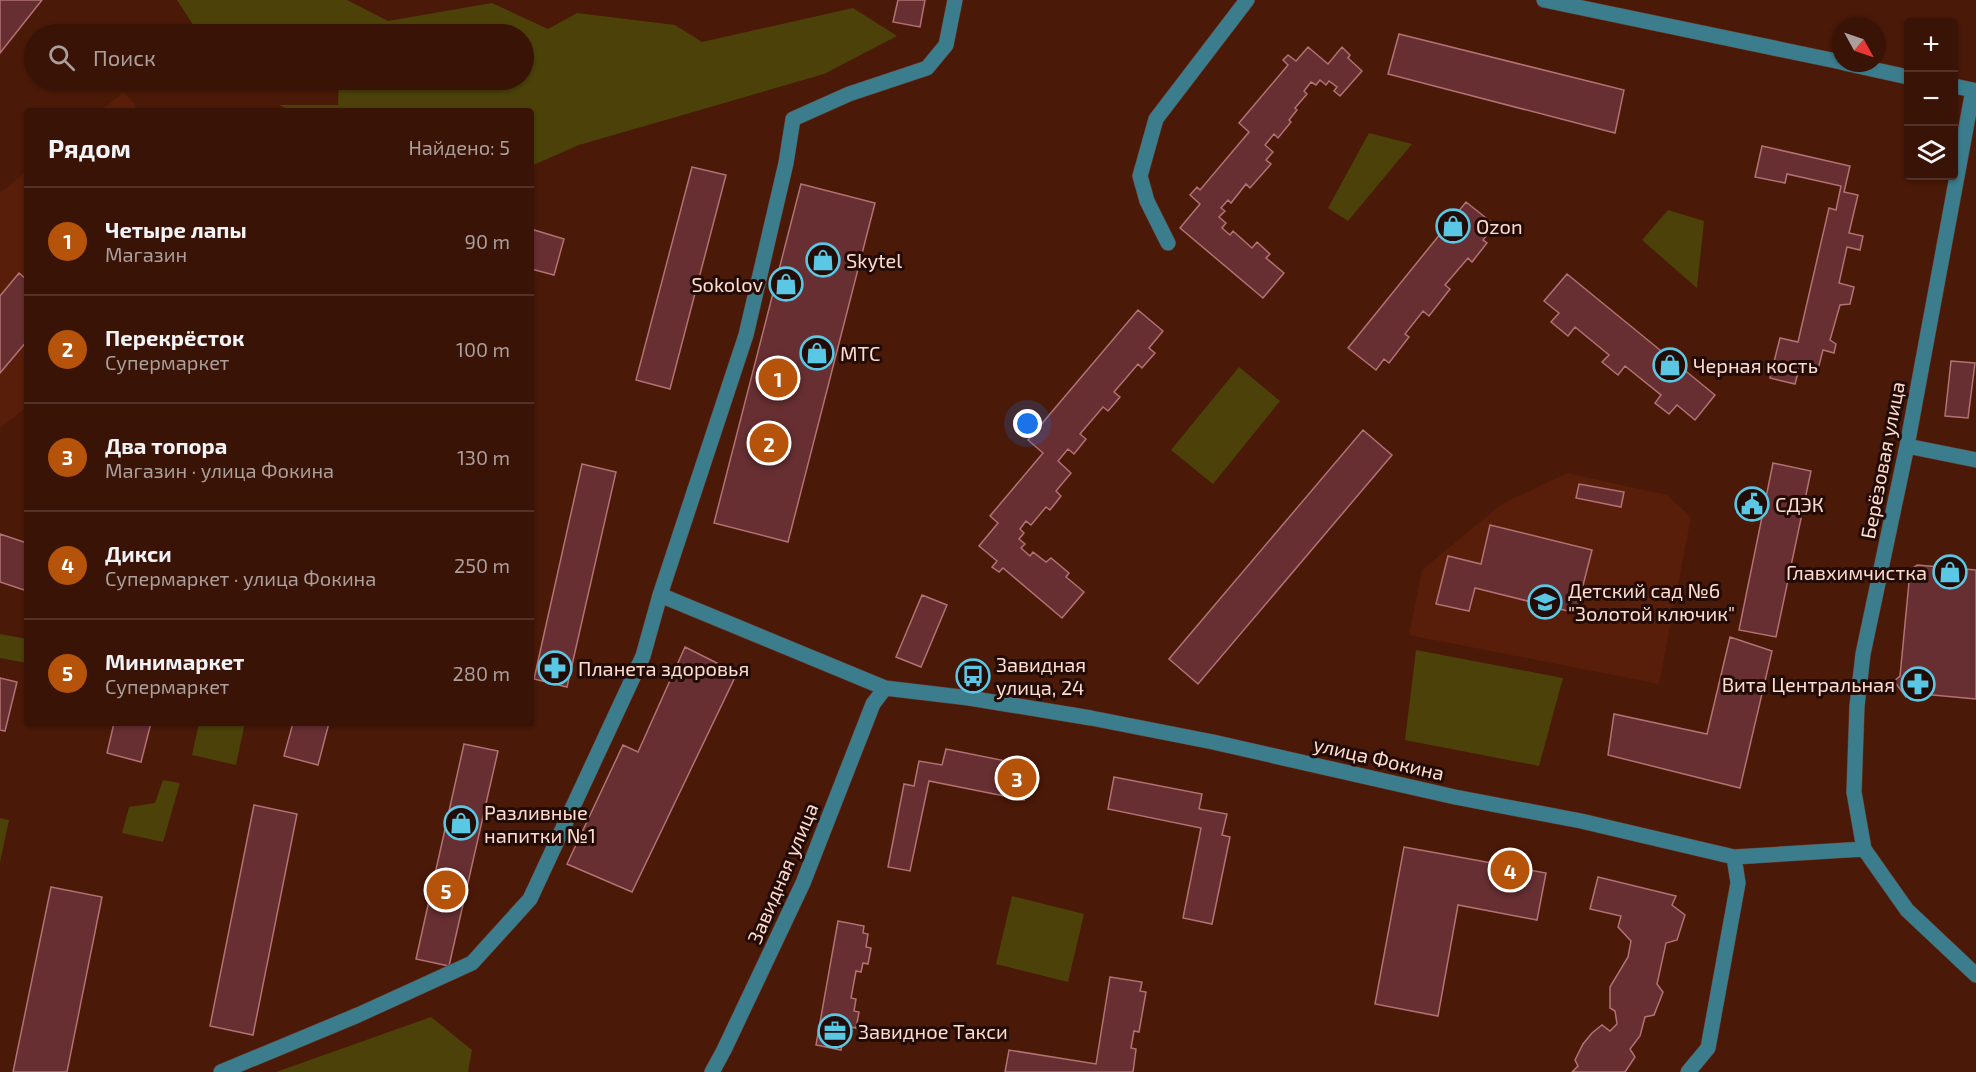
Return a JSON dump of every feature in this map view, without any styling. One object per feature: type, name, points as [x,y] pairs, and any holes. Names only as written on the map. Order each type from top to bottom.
[{"type":"street","points":[[221,1072],[358,1015],[472,963],[530,899],[643,656],[660,595],[746,335],[786,163],[793,119],[849,94],[927,68],[946,45],[956,0]]},
{"type":"street","points":[[1168,243],[1147,201],[1140,176],[1156,119],[1247,0]]},
{"type":"street","points":[[1544,0],[1832,61]]},
{"type":"street","points":[[1886,72],[1904,75]]},
{"type":"street","name":"Берёзовая улица","points":[[1958,87],[1973,90],[1907,446],[1863,654],[1857,706],[1854,792],[1864,849],[1906,910],[1976,975]]},
{"type":"street","points":[[1907,446],[1976,460]]},
{"type":"street","name":"улица Фокина","points":[[660,595],[885,688],[969,698],[1213,742],[1455,797],[1581,821],[1734,857],[1864,849]]},
{"type":"street","name":"Завидная улица","points":[[712,1072],[803,883],[873,704],[885,688]]},
{"type":"street","points":[[1688,1072],[1708,1048],[1738,883],[1734,857]]},
{"type":"shaded area","points":[[177,0],[347,0],[388,21],[492,3],[548,29],[577,13],[675,25],[702,42],[853,8],[897,36],[824,74],[579,145],[534,165],[534,108],[286,108],[279,105],[338,105],[339,90],[534,90],[534,24],[193,24]]},
{"type":"shaded area","points":[[124,92],[135,104],[136,108],[104,108]]},
{"type":"shaded area","points":[[1369,133],[1412,144],[1348,221],[1328,208]]},
{"type":"shaded area","points":[[24,173],[24,409],[0,428],[0,193]]},
{"type":"shaded area","points":[[1668,210],[1704,221],[1697,288],[1642,240]]},
{"type":"shaded area","points":[[1239,367],[1280,401],[1213,484],[1171,450]]},
{"type":"shaded area","name":"Детский сад №6 \"Золотой ключик\"","points":[[1567,473],[1667,495],[1691,517],[1659,684],[1409,635],[1422,570],[1502,504]]},
{"type":"shaded area","points":[[0,634],[24,638],[24,663],[0,658]]},
{"type":"shaded area","points":[[1416,650],[1563,678],[1539,766],[1405,740]]},
{"type":"shaded area","points":[[198,726],[244,726],[236,765],[192,755]]},
{"type":"shaded area","points":[[163,780],[180,783],[163,842],[122,833],[129,807],[155,803]]},
{"type":"shaded area","points":[[0,818],[9,820],[0,862]]},
{"type":"shaded area","points":[[1012,896],[1084,914],[1068,982],[996,964]]},
{"type":"shaded area","points":[[431,1017],[472,1050],[468,1072],[276,1072]]},
{"type":"building","points":[[0,0],[42,0],[0,53]]},
{"type":"building","points":[[898,0],[925,0],[920,27],[893,22]]},
{"type":"building","points":[[1399,34],[1624,90],[1615,133],[1388,74]]},
{"type":"building","points":[[1308,47],[1328,64],[1342,47],[1350,55],[1348,58],[1362,71],[1340,96],[1334,91],[1337,87],[1329,81],[1326,85],[1320,80],[1316,85],[1311,82],[1304,91],[1307,94],[1295,108],[1297,110],[1289,120],[1291,122],[1278,138],[1274,134],[1265,145],[1273,152],[1266,160],[1271,164],[1250,188],[1246,184],[1231,203],[1228,200],[1221,208],[1225,211],[1219,217],[1226,223],[1222,228],[1230,235],[1233,231],[1252,248],[1257,242],[1270,254],[1266,258],[1284,273],[1263,298],[1180,228],[1200,204],[1190,195],[1197,187],[1200,190],[1249,132],[1239,123],[1288,65],[1283,60],[1288,55],[1296,61]]},
{"type":"building","points":[[1762,146],[1850,166],[1844,192],[1858,195],[1849,233],[1863,236],[1860,250],[1847,247],[1839,283],[1854,287],[1850,304],[1840,305],[1830,340],[1836,344],[1834,353],[1823,350],[1818,369],[1800,365],[1795,384],[1770,378],[1780,338],[1798,342],[1829,208],[1836,210],[1841,186],[1787,174],[1785,183],[1755,177]]},
{"type":"building","points":[[692,167],[726,175],[670,389],[636,380]]},
{"type":"building","points":[[801,184],[875,203],[788,542],[714,523]]},
{"type":"building","points":[[1466,202],[1495,225],[1483,240],[1487,243],[1472,262],[1468,258],[1445,285],[1450,289],[1429,316],[1423,311],[1405,334],[1409,337],[1389,363],[1384,359],[1376,370],[1348,348]]},
{"type":"building","points":[[534,230],[564,239],[554,275],[534,270]]},
{"type":"building","points":[[19,273],[24,277],[24,345],[0,373],[0,296]]},
{"type":"building","points":[[1567,274],[1715,395],[1695,420],[1677,405],[1669,414],[1655,403],[1661,395],[1625,366],[1618,375],[1602,362],[1609,355],[1575,327],[1568,336],[1551,322],[1559,313],[1544,301]]},
{"type":"building","points":[[1138,310],[1163,331],[1149,348],[1155,353],[1142,368],[1138,364],[1114,392],[1120,397],[1108,411],[1103,407],[1080,434],[1086,439],[1074,454],[1068,449],[1058,461],[1071,473],[1056,491],[1061,496],[1050,510],[1046,507],[1031,525],[1026,521],[1020,529],[1024,533],[1019,539],[1025,544],[1021,548],[1030,556],[1033,552],[1046,562],[1051,558],[1069,573],[1066,577],[1084,592],[1062,618],[1003,568],[999,572],[992,567],[997,561],[979,546],[998,523],[990,516],[1043,453],[1028,440]]},
{"type":"building","points":[[1951,361],[1975,363],[1968,418],[1945,416]]},
{"type":"building","points":[[1363,430],[1392,455],[1198,684],[1169,659]]},
{"type":"building","points":[[1773,463],[1811,471],[1776,637],[1739,630]]},
{"type":"building","points":[[582,464],[616,472],[567,687],[534,679]]},
{"type":"building","points":[[1579,484],[1624,492],[1621,507],[1576,498]]},
{"type":"building","points":[[1490,525],[1592,550],[1576,613],[1475,588],[1469,611],[1436,604],[1448,556],[1481,564]]},
{"type":"building","points":[[0,534],[24,542],[24,590],[0,582]]},
{"type":"building","points":[[1917,565],[1976,570],[1976,699],[1911,693],[1906,697],[1894,681],[1900,676],[1909,582],[1904,575]]},
{"type":"building","points":[[922,595],[947,605],[921,667],[896,657]]},
{"type":"building","points":[[1730,637],[1772,651],[1740,788],[1608,755],[1614,714],[1707,734]]},
{"type":"building","points":[[685,647],[737,673],[632,892],[567,864],[623,745],[638,752]]},
{"type":"building","points":[[0,678],[17,682],[5,731],[0,730]]},
{"type":"building","points":[[113,726],[150,726],[141,762],[107,753]]},
{"type":"building","points":[[292,726],[328,726],[318,765],[284,756]]},
{"type":"building","points":[[464,744],[498,751],[449,966],[416,959]]},
{"type":"building","points":[[946,749],[1031,766],[1024,800],[929,781],[910,871],[888,867],[904,784],[914,786],[919,761],[942,765]]},
{"type":"building","points":[[1114,777],[1202,794],[1199,809],[1227,814],[1222,835],[1230,837],[1212,924],[1183,918],[1201,828],[1108,809]]},
{"type":"building","points":[[254,805],[297,814],[253,1035],[210,1026]]},
{"type":"building","points":[[1404,847],[1546,873],[1537,920],[1458,905],[1438,1016],[1375,1004]]},
{"type":"building","points":[[1598,877],[1676,896],[1672,905],[1685,915],[1677,940],[1666,943],[1657,984],[1663,992],[1654,1015],[1645,1017],[1640,1036],[1630,1049],[1635,1057],[1625,1072],[1572,1072],[1578,1066],[1575,1060],[1583,1044],[1592,1033],[1602,1025],[1610,1031],[1617,1024],[1615,1011],[1610,1008],[1610,987],[1628,957],[1631,941],[1618,927],[1621,916],[1590,909]]},
{"type":"building","points":[[51,887],[102,897],[67,1072],[13,1072]]},
{"type":"building","points":[[838,921],[864,926],[863,933],[868,934],[866,947],[871,948],[868,964],[863,963],[861,972],[856,971],[851,998],[856,999],[854,1011],[859,1012],[856,1028],[851,1027],[849,1036],[844,1035],[841,1050],[816,1045]]},
{"type":"building","points":[[1110,977],[1142,982],[1140,991],[1146,992],[1139,1032],[1134,1031],[1131,1048],[1136,1049],[1133,1072],[1005,1072],[1009,1050],[1096,1064]]},
{"type":"place","name":"Ozon","points":[[1453,226]]},
{"type":"place","name":"Skytel","points":[[823,260]]},
{"type":"place","name":"Sokolov","points":[[786,284]]},
{"type":"place","name":"МТС","points":[[817,353]]},
{"type":"place","name":"Черная кость","points":[[1670,365]]},
{"type":"place","name":"Четыре лапы","points":[[778,378]]},
{"type":"place","name":"Перекрёсток","points":[[769,443]]},
{"type":"place","name":"СДЭК","points":[[1752,504]]},
{"type":"place","name":"Главхимчистка","points":[[1950,572]]},
{"type":"place","name":"Детский сад №6 \"Золотой ключик\"","points":[[1545,602]]},
{"type":"place","name":"Планета здоровья","points":[[555,668]]},
{"type":"place","name":"Завидная улица, 24","points":[[973,676]]},
{"type":"place","name":"Вита Центральная","points":[[1918,684]]},
{"type":"place","name":"Два топора","points":[[1017,778]]},
{"type":"place","name":"Разливные напитки №1","points":[[461,823]]},
{"type":"place","name":"Дикси","points":[[1510,870]]},
{"type":"place","name":"Минимаркет","points":[[446,890]]},
{"type":"place","name":"Завидное Такси","points":[[835,1031]]}]
